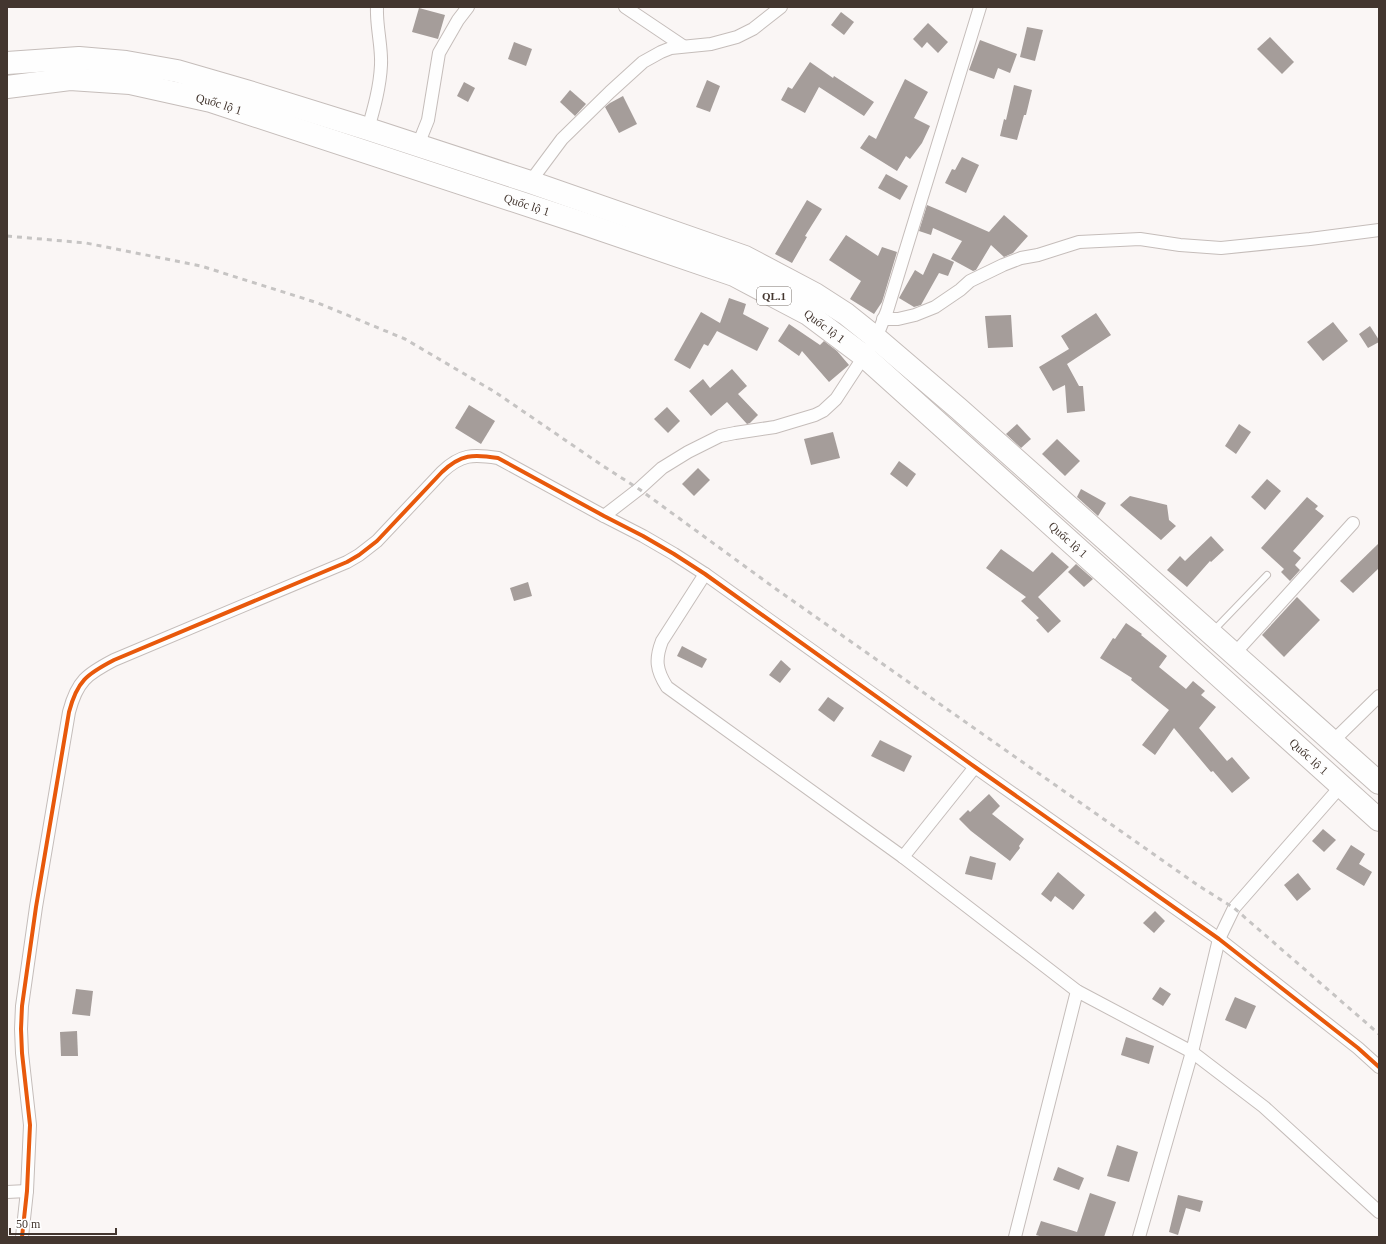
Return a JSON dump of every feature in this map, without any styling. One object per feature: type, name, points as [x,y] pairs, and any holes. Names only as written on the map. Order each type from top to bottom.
[{"type":"highway","name":"Quốc lộ 1","points":[[7,63],[79,58],[126,62],[177,71],[418,145],[530,182],[745,257],[815,294],[846,314],[880,328],[971,419],[1332,742],[1377,777]]},
{"type":"highway","name":"Quốc lộ 1","points":[[7,87],[70,80],[130,84],[210,101],[582,223],[734,275],[808,314],[864,356],[1379,820]]},
{"type":"street","points":[[368,129],[376,101],[381,65],[377,7]]},
{"type":"street","points":[[418,145],[428,120],[440,53],[458,20],[468,7]]},
{"type":"street","points":[[625,7],[683,46]]},
{"type":"street","points":[[530,182],[562,139],[636,68],[652,57],[671,48],[711,44],[736,37],[753,29],[781,7]]},
{"type":"street","points":[[604,516],[639,489],[662,468],[688,452],[726,434],[775,427],[815,415],[823,412],[836,399],[864,356],[880,328],[887,311],[980,7]]},
{"type":"street","points":[[880,328],[898,319],[935,307],[960,290],[970,281],[1003,265],[1021,258],[1038,255],[1079,242],[1140,239],[1180,246],[1221,248],[1310,240],[1379,230]]},
{"type":"street","points":[[22,1237],[27,1191],[30,1125],[22,1053],[22,1006],[36,907],[69,712],[78,687],[86,677],[114,660],[347,562],[359,555],[377,541],[452,462],[465,457],[482,455],[498,458],[643,536],[705,574],[975,768],[1219,940],[1358,1048],[1379,1067]]},
{"type":"street","points":[[1235,654],[1353,523]]},
{"type":"street","points":[[705,574],[662,641],[658,651],[658,669],[667,687],[902,857],[1077,991],[1192,1052],[1264,1107],[1379,1212]]},
{"type":"street","points":[[1332,742],[1379,696]]},
{"type":"street","points":[[902,857],[975,768]]},
{"type":"street","points":[[1139,1237],[1192,1052],[1219,940],[1234,908],[1341,786]]},
{"type":"street","points":[[1015,1237],[1077,991]]},
{"type":"street","points":[[7,1192],[27,1191]]},
{"type":"lane","points":[[1211,633],[1267,575]]},
{"type":"building","points":[[419,8],[445,15],[438,39],[412,32]]},
{"type":"building","points":[[841,12],[854,22],[844,35],[831,25]]},
{"type":"building","points":[[928,23],[948,42],[938,53],[927,42],[922,48],[913,39]]},
{"type":"building","points":[[1027,27],[1043,30],[1035,61],[1020,57]]},
{"type":"building","points":[[1270,37],[1294,62],[1282,74],[1257,49]]},
{"type":"building","points":[[980,40],[1017,54],[1010,73],[998,68],[994,79],[969,70]]},
{"type":"building","points":[[514,42],[532,49],[526,66],[508,59]]},
{"type":"building","points":[[810,62],[833,78],[834,76],[874,102],[864,116],[819,87],[805,113],[781,100],[788,87],[792,89]]},
{"type":"building","points":[[905,79],[928,92],[914,118],[930,126],[922,143],[910,159],[906,156],[897,171],[860,148],[869,135],[876,139]]},
{"type":"building","points":[[707,80],[720,86],[710,112],[696,107]]},
{"type":"building","points":[[464,82],[475,88],[468,102],[457,96]]},
{"type":"building","points":[[1014,85],[1032,90],[1026,115],[1024,115],[1017,140],[1000,136],[1004,119],[1006,120]]},
{"type":"building","points":[[570,90],[586,104],[575,116],[560,102]]},
{"type":"building","points":[[623,96],[637,124],[619,133],[605,107]]},
{"type":"building","points":[[962,157],[979,165],[966,193],[945,183],[952,169],[955,170]]},
{"type":"building","points":[[886,174],[908,186],[900,200],[878,188]]},
{"type":"building","points":[[807,200],[822,209],[805,236],[807,237],[792,263],[775,254]]},
{"type":"building","points":[[927,205],[989,232],[1004,215],[1028,236],[1013,253],[1004,257],[991,245],[976,270],[973,271],[951,259],[962,241],[933,228],[931,235],[919,231]]},
{"type":"building","points":[[846,235],[878,256],[882,247],[897,252],[882,302],[874,314],[850,299],[861,281],[829,260]]},
{"type":"building","points":[[933,253],[954,262],[948,276],[939,273],[921,305],[914,307],[899,298],[915,270],[923,275]]},
{"type":"building","points":[[729,298],[746,304],[743,314],[769,328],[757,351],[717,331],[708,346],[704,344],[690,369],[674,360],[701,312],[720,323]]},
{"type":"building","points":[[1096,313],[1111,335],[1067,364],[1079,386],[1083,386],[1085,411],[1067,413],[1065,385],[1053,391],[1039,367],[1069,349],[1061,336]]},
{"type":"building","points":[[1011,315],[1013,347],[988,348],[985,316]]},
{"type":"building","points":[[1333,322],[1348,341],[1323,361],[1307,342]]},
{"type":"building","points":[[789,324],[820,345],[824,341],[837,351],[849,365],[829,382],[802,351],[799,356],[778,341]]},
{"type":"building","points":[[1370,326],[1379,342],[1368,348],[1359,334]]},
{"type":"building","points":[[732,369],[747,386],[738,394],[758,415],[747,424],[727,402],[711,416],[689,391],[703,379],[710,388]]},
{"type":"building","points":[[469,405],[495,421],[481,444],[455,428]]},
{"type":"building","points":[[667,407],[680,421],[668,433],[654,419]]},
{"type":"building","points":[[1017,424],[1031,439],[1021,448],[1006,434]]},
{"type":"building","points":[[1239,424],[1251,432],[1236,454],[1225,446]]},
{"type":"building","points":[[833,432],[840,458],[811,465],[804,439]]},
{"type":"building","points":[[1057,439],[1080,461],[1065,476],[1042,454]]},
{"type":"building","points":[[899,461],[916,474],[907,487],[890,474]]},
{"type":"building","points":[[698,468],[710,480],[694,496],[682,484]]},
{"type":"building","points":[[1267,479],[1281,491],[1265,510],[1251,497]]},
{"type":"building","points":[[1081,489],[1106,503],[1098,516],[1077,497]]},
{"type":"building","points":[[1130,496],[1167,505],[1169,520],[1176,526],[1161,540],[1120,505]]},
{"type":"building","points":[[1307,497],[1318,506],[1315,509],[1324,516],[1293,551],[1301,558],[1295,565],[1300,570],[1290,581],[1281,572],[1284,569],[1261,548]]},
{"type":"building","points":[[1211,536],[1224,550],[1211,562],[1210,561],[1187,587],[1167,570],[1180,556],[1185,561]]},
{"type":"building","points":[[1379,543],[1379,568],[1353,593],[1340,581]]},
{"type":"building","points":[[1001,549],[1033,572],[1052,552],[1069,567],[1038,597],[1061,621],[1048,633],[1036,620],[1039,618],[1021,601],[1026,597],[986,568]]},
{"type":"building","points":[[1076,564],[1093,579],[1084,587],[1068,572]]},
{"type":"building","points":[[528,582],[532,596],[514,601],[510,588]]},
{"type":"building","points":[[1297,597],[1320,620],[1284,657],[1262,635]]},
{"type":"building","points":[[1126,623],[1142,634],[1141,635],[1167,656],[1159,667],[1186,689],[1193,681],[1205,691],[1201,695],[1216,707],[1199,728],[1227,761],[1232,757],[1250,778],[1232,793],[1213,771],[1211,772],[1174,728],[1155,755],[1142,745],[1169,710],[1131,680],[1132,678],[1100,658],[1113,638],[1115,639]]},
{"type":"building","points":[[682,646],[707,659],[702,668],[677,656]]},
{"type":"building","points":[[781,660],[791,669],[780,683],[769,675]]},
{"type":"building","points":[[828,697],[844,708],[834,722],[818,710]]},
{"type":"building","points":[[880,740],[912,756],[904,772],[871,756]]},
{"type":"building","points":[[989,794],[1000,806],[992,814],[1024,839],[1019,846],[1020,848],[1010,861],[971,831],[959,819],[968,810],[970,812]]},
{"type":"building","points":[[1323,829],[1336,840],[1324,852],[1312,841]]},
{"type":"building","points":[[1351,845],[1365,854],[1359,864],[1372,872],[1364,886],[1336,869]]},
{"type":"building","points":[[970,856],[996,863],[992,880],[965,874]]},
{"type":"building","points":[[1058,872],[1085,895],[1073,910],[1055,896],[1051,902],[1041,894]]},
{"type":"building","points":[[1298,873],[1311,889],[1297,901],[1284,885]]},
{"type":"building","points":[[1155,911],[1165,921],[1154,933],[1143,923]]},
{"type":"building","points":[[1160,987],[1171,994],[1163,1006],[1152,999]]},
{"type":"building","points":[[76,989],[93,991],[90,1016],[72,1014]]},
{"type":"building","points":[[1235,997],[1256,1006],[1246,1029],[1225,1020]]},
{"type":"building","points":[[77,1031],[78,1056],[61,1056],[60,1032]]},
{"type":"building","points":[[1126,1037],[1154,1046],[1149,1064],[1121,1055]]},
{"type":"building","points":[[1117,1145],[1138,1152],[1129,1182],[1107,1176]]},
{"type":"building","points":[[1058,1167],[1084,1178],[1079,1190],[1053,1180]]},
{"type":"building","points":[[1090,1193],[1116,1202],[1104,1237],[1043,1237],[1036,1235],[1041,1221],[1077,1232]]},
{"type":"building","points":[[1178,1195],[1203,1201],[1200,1212],[1186,1208],[1178,1235],[1169,1232]]},
{"type":"railway","points":[[7,236],[86,243],[201,266],[318,303],[405,339],[495,392],[639,489],[776,589],[1199,886],[1234,908],[1379,1034]]},
{"type":"cycle path","points":[[22,1237],[27,1191],[30,1125],[22,1053],[22,1006],[36,907],[69,712],[72,701],[80,686],[90,674],[114,660],[347,562],[359,555],[377,541],[442,472],[455,462],[474,456],[498,458],[643,536],[705,574],[1219,939],[1358,1048],[1379,1067]]}]
